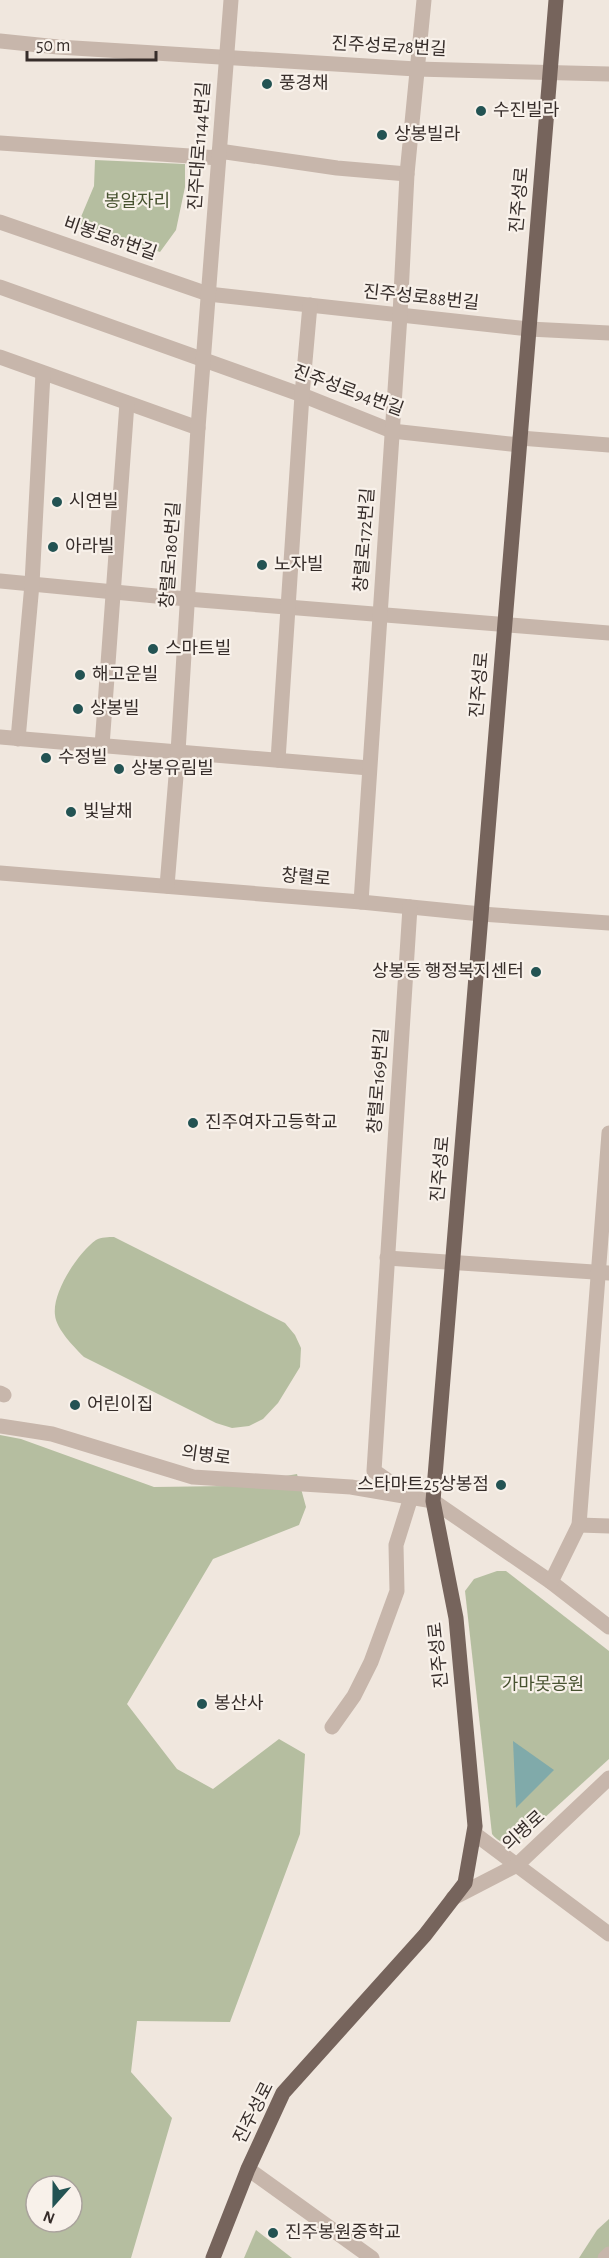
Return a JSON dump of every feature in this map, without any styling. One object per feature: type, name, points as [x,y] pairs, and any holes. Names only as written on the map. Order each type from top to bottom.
[{"type":"main road","name":"진주성로","points":[[213,2258],[248,2169],[283,2092],[425,1935],[465,1883],[475,1826],[456,1618],[433,1501],[556,0]]},
{"type":"street","name":"진주대로1144번길","points":[[208,294],[231,0]]},
{"type":"street","name":"창렬로172번길","points":[[361,902],[400,315],[407,174],[424,0]]},
{"type":"street","name":"진주성로78번길","points":[[0,40],[58,47],[416,69],[609,74]]},
{"type":"street","points":[[0,143],[219,155],[407,174]]},
{"type":"street","name":"비봉로81번길","points":[[0,222],[208,294]]},
{"type":"street","points":[[0,287],[204,360]]},
{"type":"street","name":"진주성로88번길","points":[[208,294],[529,329],[609,333]]},
{"type":"street","name":"창렬로180번길","points":[[167,886],[208,294]]},
{"type":"street","points":[[278,760],[310,305]]},
{"type":"street","points":[[0,357],[198,428]]},
{"type":"street","name":"진주성로94번길","points":[[204,360],[302,395],[392,431],[520,442],[609,446]]},
{"type":"street","points":[[18,739],[32,584],[44,373]]},
{"type":"street","points":[[102,746],[127,403]]},
{"type":"street","points":[[0,581],[188,599],[609,633]]},
{"type":"street","points":[[0,737],[369,768]]},
{"type":"street","name":"창렬로","points":[[0,873],[609,923]]},
{"type":"street","name":"창렬로169번길","points":[[410,907],[374,1471],[411,1497]]},
{"type":"street","points":[[551,1582],[579,1525],[603,1272],[609,1133]]},
{"type":"street","points":[[387,1258],[603,1272]]},
{"type":"street","name":"의병로","points":[[0,1426],[52,1434],[193,1477],[351,1487],[433,1501],[551,1582],[609,1627]]},
{"type":"street","points":[[332,1727],[354,1696],[371,1662],[397,1591],[396,1545],[411,1497]]},
{"type":"street","points":[[579,1525],[609,1526]]},
{"type":"street","name":"의병로","points":[[453,1898],[517,1865],[609,1778]]},
{"type":"street","points":[[475,1826],[475,1834],[607,1930]]},
{"type":"street","points":[[248,2169],[372,2258]]},
{"type":"street","points":[[605,2258],[609,2254]]},
{"type":"green space","name":"봉알자리","points":[[95,160],[185,164],[185,187],[176,230],[160,252],[78,224],[94,186]]},
{"type":"green space","points":[[114,1237],[285,1323],[295,1335],[301,1348],[300,1367],[278,1403],[263,1419],[249,1426],[232,1428],[216,1423],[84,1357],[66,1338],[55,1315],[55,1306],[62,1285],[74,1263],[89,1246],[98,1239]]},
{"type":"green space","points":[[0,1435],[21,1439],[154,1487],[228,1486],[297,1474],[306,1507],[299,1525],[213,1559],[127,1704],[177,1769],[213,1789],[279,1739],[305,1754],[300,1834],[230,2022],[137,2021],[131,2072],[172,2118],[131,2258],[0,2258]]},
{"type":"green space","name":"가마못공원","points":[[497,1571],[506,1571],[609,1651],[609,1759],[520,1840],[512,1843],[501,1842],[492,1834],[465,1591],[474,1579]]},
{"type":"green space","points":[[609,2219],[609,2258],[579,2258],[597,2230]]},
{"type":"green space","points":[[256,2230],[292,2258],[244,2258]]},
{"type":"water","points":[[513,1741],[554,1770],[516,1808]]},
{"type":"place","name":"풍경채","points":[[267,84]]},
{"type":"place","name":"수진빌라","points":[[481,111]]},
{"type":"place","name":"상봉빌라","points":[[382,135]]},
{"type":"place","name":"시연빌","points":[[57,502]]},
{"type":"place","name":"아라빌","points":[[53,547]]},
{"type":"place","name":"노자빌","points":[[262,565]]},
{"type":"place","name":"스마트빌","points":[[153,649]]},
{"type":"place","name":"해고운빌","points":[[80,675]]},
{"type":"place","name":"상봉빌","points":[[78,709]]},
{"type":"place","name":"수정빌","points":[[46,758]]},
{"type":"place","name":"상봉유림빌","points":[[119,769]]},
{"type":"place","name":"빛날채","points":[[71,812]]},
{"type":"place","name":"상봉동 행정복지센터","points":[[536,972]]},
{"type":"place","name":"진주여자고등학교","points":[[193,1123]]},
{"type":"place","name":"어린이집","points":[[75,1405]]},
{"type":"place","name":"스타마트25상봉점","points":[[501,1485]]},
{"type":"place","name":"봉산사","points":[[202,1704]]},
{"type":"place","name":"진주봉원중학교","points":[[273,2233]]}]
